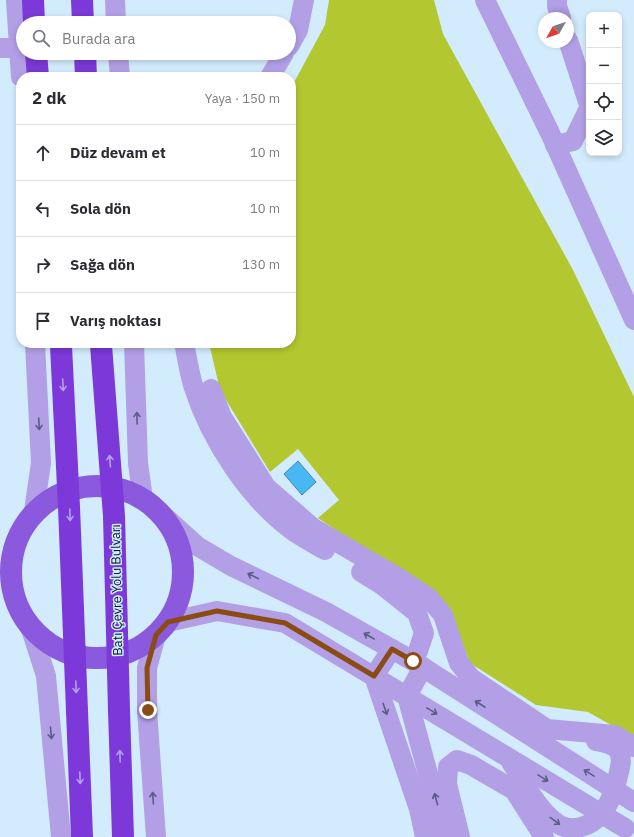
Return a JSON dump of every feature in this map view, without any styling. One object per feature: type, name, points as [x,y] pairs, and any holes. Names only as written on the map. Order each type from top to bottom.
[{"type":"highway","points":[[33,0],[34,16]]},
{"type":"highway","points":[[82,0],[83,16]]},
{"type":"highway","points":[[31,60],[36,72]]},
{"type":"highway","points":[[85,60],[86,72]]},
{"type":"highway","points":[[61,348],[82,837]]},
{"type":"highway","name":"Batı Çevre Yolu Bulvarı","points":[[101,348],[114,516],[123,837]]},
{"type":"main road","points":[[0,534],[30,517],[53,497],[75,488],[98,485],[122,489],[149,504],[171,528],[180,550],[183,575],[179,600],[162,628],[132,651],[105,658],[77,656],[51,645],[25,620],[0,605]]},
{"type":"main road","points":[[25,620],[14,596],[10,577],[11,558],[16,540],[30,517]]},
{"type":"street","points":[[16,0],[20,16]]},
{"type":"street","points":[[115,0],[116,16]]},
{"type":"street","points":[[296,34],[304,0]]},
{"type":"street","points":[[485,0],[555,145],[634,320]]},
{"type":"street","points":[[556,0],[559,12]]},
{"type":"street","points":[[0,48],[16,50]]},
{"type":"street","points":[[571,48],[586,97]]},
{"type":"street","points":[[22,72],[26,60]]},
{"type":"street","points":[[119,60],[120,72]]},
{"type":"street","points":[[273,72],[280,60]]},
{"type":"street","points":[[555,145],[573,141],[586,113]]},
{"type":"street","points":[[30,517],[41,463],[35,348]]},
{"type":"street","points":[[134,348],[138,463],[149,504],[196,546],[231,566],[326,612],[418,664],[634,802]]},
{"type":"street","points":[[185,348],[193,385],[209,427],[235,471],[263,504],[296,533],[382,585],[417,613],[424,633],[418,651],[418,664],[407,696],[445,837]]},
{"type":"street","points":[[211,389],[222,417],[266,488],[313,528],[402,580],[429,598],[443,615],[459,663],[471,678],[547,728],[615,735],[634,747]]},
{"type":"street","points":[[156,837],[148,710],[147,668],[162,628],[217,611],[285,623],[626,828]]},
{"type":"street","points":[[25,620],[46,676],[61,837]]},
{"type":"street","points":[[374,676],[392,649]]},
{"type":"street","points":[[374,676],[419,809],[425,837]]},
{"type":"street","points":[[508,757],[544,812],[554,822],[574,829],[583,827],[593,822],[602,814],[614,789],[620,770],[621,759],[618,750],[610,744],[580,738],[526,734]]},
{"type":"street","points":[[460,837],[447,784],[448,768],[457,760],[471,765],[514,790],[544,837]]},
{"type":"green space","points":[[329,0],[434,0],[443,34],[573,270],[634,397],[634,738],[588,712],[536,705],[470,663],[461,640],[397,572],[318,518],[339,500],[298,449],[270,472],[220,390],[210,348],[296,348],[296,79],[325,25]]},
{"type":"building","points":[[298,461],[316,482],[302,495],[284,474]]},
{"type":"route","points":[[148,710],[147,668],[156,635],[168,622],[217,611],[285,623],[374,676],[392,649],[413,661]]}]
